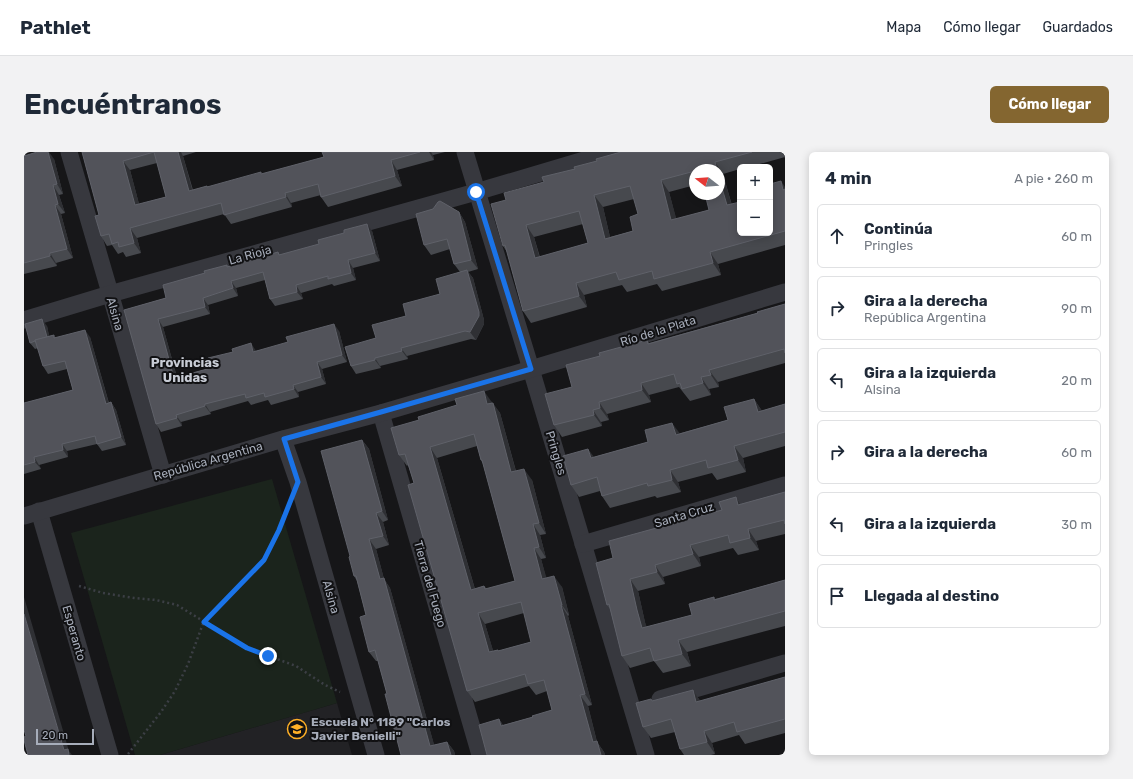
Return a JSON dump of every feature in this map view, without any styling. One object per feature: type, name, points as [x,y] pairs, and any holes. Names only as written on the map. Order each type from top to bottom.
[{"type":"street","name":"Alsina","points":[[69,152],[162,475]]},
{"type":"street","name":"Pringles","points":[[465,152],[584,544],[646,755]]},
{"type":"street","name":"La Rioja","points":[[24,320],[110,294],[476,192],[611,152]]},
{"type":"street","name":"Río de la Plata","points":[[531,369],[785,292]]},
{"type":"street","name":"República Argentina","points":[[32,513],[284,439],[531,369]]},
{"type":"street","name":"Tierra del Fuego","points":[[381,412],[480,755]]},
{"type":"street","name":"Alsina","points":[[284,439],[298,482],[376,755]]},
{"type":"street","name":"Santa Cruz","points":[[584,544],[785,485]]},
{"type":"street","name":"Esperanto","points":[[32,513],[58,579],[110,755]]},
{"type":"street","points":[[632,707],[785,663]]},
{"type":"path","points":[[127,755],[161,712],[175,691],[188,664],[204,622],[264,560],[287,510]]},
{"type":"path","points":[[58,579],[103,593],[156,600],[177,605],[247,648],[296,666],[325,685],[361,703]]},
{"type":"shaded area","points":[[272,479],[337,703],[160,755],[135,755],[71,533]]},
{"type":"shaded area","name":"Escuela N° 1189 \"Carlos Javier Benielli\"","points":[[337,703],[352,755],[160,755]]},
{"type":"building","points":[[37,152],[48,152],[57,184],[53,185],[58,204],[55,205],[67,249],[50,253],[50,256],[24,263],[24,156]]},
{"type":"building","points":[[82,152],[154,152],[178,152],[189,191],[324,157],[322,152],[420,152],[391,160],[395,176],[321,197],[318,184],[285,193],[286,197],[224,215],[221,203],[130,228],[134,243],[119,247],[118,242],[112,244],[109,234],[101,236],[95,216],[99,215]],"holes":[[[154,152],[166,197],[135,205],[123,161]]]},
{"type":"building","points":[[621,152],[752,152],[715,162],[716,164],[689,164],[689,173],[661,180],[671,220],[709,210],[706,200],[725,200],[725,198],[727,205],[737,203],[737,236],[767,236],[710,252],[713,263],[654,279],[652,271],[619,280],[616,272],[576,283],[579,296],[523,311],[505,245],[503,246],[491,204],[506,200],[504,193],[544,182],[542,177],[575,169],[574,167],[597,161],[596,159]],"holes":[[[630,186],[638,214],[630,217],[633,231],[605,239],[594,195]],[[579,211],[588,243],[535,258],[526,225]]]},
{"type":"building","points":[[781,181],[783,190],[785,189],[785,231],[773,234],[773,183]]},
{"type":"building","points":[[440,201],[459,212],[471,260],[454,264],[447,239],[424,245],[416,214],[433,209]]},
{"type":"building","points":[[367,224],[375,253],[348,260],[351,273],[328,279],[328,276],[296,285],[297,292],[270,299],[263,272],[231,281],[233,288],[203,298],[205,307],[158,319],[174,378],[211,368],[208,358],[233,352],[232,349],[251,343],[253,352],[288,342],[286,337],[334,324],[342,355],[317,362],[321,377],[293,385],[294,389],[265,397],[264,393],[246,398],[245,394],[205,404],[205,406],[176,415],[177,418],[156,424],[124,310],[166,298],[163,285],[205,273],[204,271],[227,265],[227,267],[278,252],[279,255],[319,244],[318,240],[344,233],[344,230]]},
{"type":"building","points":[[467,270],[479,312],[479,316],[470,332],[465,331],[401,348],[402,351],[351,366],[345,347],[376,338],[372,325],[406,316],[403,304],[440,294],[436,279]]},
{"type":"building","points":[[785,304],[785,353],[784,349],[709,370],[711,375],[701,377],[703,383],[682,389],[680,383],[677,384],[674,374],[641,383],[642,390],[599,402],[600,408],[593,410],[594,415],[554,425],[545,394],[572,387],[566,365],[600,356],[599,353],[647,340],[648,344]]},
{"type":"building","points":[[42,319],[47,337],[30,343],[25,324]]},
{"type":"building","points":[[85,330],[106,404],[111,402],[121,437],[97,444],[95,436],[62,444],[63,450],[34,457],[35,462],[24,465],[24,403],[73,390],[65,361],[43,366],[35,340],[54,335],[54,338]]},
{"type":"building","points":[[484,391],[487,404],[493,403],[511,472],[524,469],[539,523],[533,524],[539,547],[534,548],[542,579],[554,576],[585,694],[580,695],[593,742],[597,741],[601,755],[487,755],[479,725],[499,719],[501,726],[552,710],[544,680],[528,684],[525,674],[467,691],[408,485],[414,483],[405,454],[399,455],[391,428],[419,420],[418,417],[457,405],[455,399]],"holes":[[[474,434],[515,581],[485,589],[484,586],[471,590],[430,447]],[[521,602],[531,642],[489,652],[478,613]]]},
{"type":"building","points":[[754,399],[758,412],[785,404],[785,432],[734,446],[738,460],[708,468],[706,460],[670,470],[672,480],[648,486],[647,483],[602,496],[597,477],[571,485],[563,456],[588,449],[591,458],[648,442],[645,430],[672,423],[676,435],[728,420],[724,407]]},
{"type":"building","points":[[362,440],[382,511],[376,513],[383,536],[369,539],[380,579],[384,578],[430,746],[447,742],[451,755],[401,755],[375,650],[369,652],[360,617],[366,615],[356,576],[354,576],[350,556],[321,451]]},
{"type":"building","points":[[785,492],[785,524],[784,520],[748,529],[750,538],[730,543],[728,535],[690,545],[693,554],[655,565],[657,572],[630,579],[642,628],[692,615],[689,604],[714,597],[714,600],[785,580],[785,611],[678,640],[682,654],[654,661],[650,648],[622,656],[609,604],[607,605],[596,563],[613,558],[609,541],[722,510],[719,502],[736,497],[738,505]]},
{"type":"building","points":[[24,614],[64,750],[68,749],[69,755],[28,755],[24,740],[24,737],[26,736],[24,730]]},
{"type":"building","points":[[785,677],[785,719],[737,732],[734,722],[704,731],[707,742],[680,749],[671,719],[643,727],[636,703],[651,699],[652,701],[693,690],[696,702]]},
{"type":"place","name":"Escuela N° 1189 \"Carlos Javier Benielli\"","points":[[297,729]]},
{"type":"district","name":"Provincias Unidas","points":[[185,370]]},
{"type":"route","points":[[268,656],[247,648],[204,622],[264,560],[279,530],[298,482],[284,439],[531,369],[476,192]]}]
